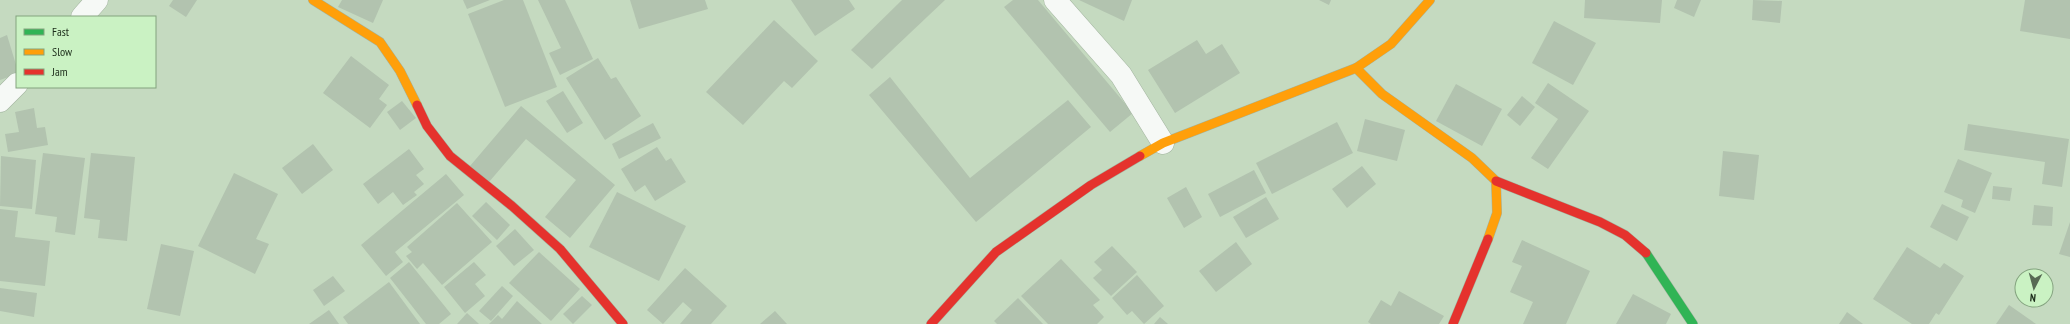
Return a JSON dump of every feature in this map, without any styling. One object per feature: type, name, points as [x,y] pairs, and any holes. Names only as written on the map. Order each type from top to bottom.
[{"type":"street","points":[[83,16],[97,0]]},
{"type":"street","points":[[314,0],[380,42],[400,71],[427,126],[450,156],[512,206],[560,249],[623,324]]},
{"type":"street","points":[[1055,0],[1122,75],[1162,143]]},
{"type":"street","points":[[931,324],[996,252],[1091,185],[1162,143],[1356,68],[1391,44],[1430,0]]},
{"type":"street","points":[[1356,68],[1382,94],[1472,158],[1496,181],[1600,222],[1626,235],[1649,255],[1693,324]]},
{"type":"street","points":[[0,101],[16,85]]},
{"type":"street","points":[[1453,324],[1497,213],[1496,181]]},
{"type":"building","points":[[173,0],[197,0],[186,17],[169,6]]},
{"type":"building","points":[[342,0],[383,0],[373,23],[338,7]]},
{"type":"building","points":[[463,0],[490,0],[467,9]]},
{"type":"building","points":[[504,0],[523,0],[557,87],[505,107],[468,14]]},
{"type":"building","points":[[538,0],[565,0],[593,59],[560,75],[549,53],[561,48]]},
{"type":"building","points":[[630,0],[705,0],[708,9],[639,29]]},
{"type":"building","points":[[791,0],[849,0],[855,9],[815,36]]},
{"type":"building","points":[[902,0],[945,0],[872,69],[851,50]]},
{"type":"building","points":[[1013,0],[1038,0],[1133,113],[1110,132],[1004,7]]},
{"type":"building","points":[[1079,0],[1132,0],[1124,21]]},
{"type":"building","points":[[1319,0],[1331,0],[1329,5]]},
{"type":"building","points":[[1585,0],[1662,0],[1660,23],[1584,18]]},
{"type":"building","points":[[1677,0],[1701,0],[1694,17],[1674,8]]},
{"type":"building","points":[[1753,0],[1782,1],[1780,23],[1752,20]]},
{"type":"building","points":[[2025,0],[2070,0],[2070,39],[2020,31]]},
{"type":"building","points":[[774,20],[818,61],[792,88],[784,81],[743,125],[706,92]]},
{"type":"building","points":[[1554,21],[1596,43],[1573,85],[1532,63]]},
{"type":"building","points":[[7,35],[16,65],[16,74],[0,80],[0,38]]},
{"type":"building","points":[[1197,40],[1206,54],[1222,44],[1240,73],[1175,113],[1148,70]]},
{"type":"building","points":[[351,56],[389,85],[379,99],[387,105],[370,128],[323,93]]},
{"type":"building","points":[[598,58],[611,79],[616,77],[641,116],[605,140],[566,78]]},
{"type":"building","points":[[890,77],[970,178],[1068,100],[1091,127],[976,222],[869,95]]},
{"type":"building","points":[[1548,83],[1589,111],[1548,169],[1531,158],[1558,119],[1535,103]]},
{"type":"building","points":[[1456,84],[1502,109],[1482,146],[1436,121]]},
{"type":"building","points":[[563,91],[583,123],[567,133],[546,101]]},
{"type":"building","points":[[1522,96],[1535,107],[1520,126],[1507,115]]},
{"type":"building","points":[[402,101],[416,118],[400,130],[387,112]]},
{"type":"building","points":[[521,106],[615,185],[570,238],[545,217],[576,180],[526,139],[489,182],[470,166]]},
{"type":"building","points":[[34,108],[37,128],[45,127],[48,145],[8,152],[5,134],[19,132],[15,112]]},
{"type":"building","points":[[1365,119],[1405,130],[1397,161],[1357,151]]},
{"type":"building","points":[[1337,122],[1353,153],[1272,194],[1256,163]]},
{"type":"building","points":[[653,123],[661,138],[619,159],[612,144]]},
{"type":"building","points":[[1968,124],[2069,139],[2062,187],[2042,184],[2045,162],[1964,150]]},
{"type":"building","points":[[313,144],[333,170],[302,194],[282,168]]},
{"type":"building","points":[[657,147],[666,161],[671,158],[686,182],[655,201],[645,185],[635,192],[621,169]]},
{"type":"building","points":[[409,149],[424,169],[416,175],[424,184],[414,192],[417,195],[403,205],[393,192],[378,204],[363,184]]},
{"type":"building","points":[[1723,151],[1759,155],[1754,200],[1719,196]]},
{"type":"building","points":[[43,153],[85,158],[75,235],[55,232],[57,217],[35,214]]},
{"type":"building","points":[[91,153],[135,157],[127,241],[98,238],[100,220],[84,218]]},
{"type":"building","points":[[1,156],[36,160],[32,209],[0,206]]},
{"type":"building","points":[[1958,159],[1992,173],[1975,213],[1961,207],[1963,200],[1944,192]]},
{"type":"building","points":[[1362,166],[1376,184],[1347,208],[1332,189]]},
{"type":"building","points":[[1254,170],[1266,193],[1220,217],[1208,194]]},
{"type":"building","points":[[234,173],[278,194],[256,239],[269,244],[255,274],[198,246]]},
{"type":"building","points":[[446,174],[464,195],[395,252],[403,262],[386,276],[361,245]]},
{"type":"building","points":[[1993,186],[2012,188],[2010,201],[1992,199]]},
{"type":"building","points":[[1186,187],[1202,217],[1184,228],[1167,198]]},
{"type":"building","points":[[617,192],[686,226],[659,281],[589,247]]},
{"type":"building","points":[[1266,197],[1279,219],[1246,238],[1233,217]]},
{"type":"building","points":[[486,202],[510,225],[497,240],[472,216]]},
{"type":"building","points":[[457,203],[492,242],[442,285],[423,263],[417,269],[406,256],[412,252],[407,247]]},
{"type":"building","points":[[1942,204],[1969,217],[1957,241],[1930,227]]},
{"type":"building","points":[[2034,205],[2053,207],[2052,226],[2032,225]]},
{"type":"building","points":[[0,209],[18,211],[15,237],[50,241],[45,286],[0,281]]},
{"type":"building","points":[[2070,222],[2070,257],[2059,254]]},
{"type":"building","points":[[515,229],[534,250],[514,266],[496,246]]},
{"type":"building","points":[[1522,240],[1590,271],[1566,324],[1523,324],[1533,302],[1510,292],[1522,266],[1512,262]]},
{"type":"building","points":[[1236,242],[1252,264],[1216,292],[1199,271]]},
{"type":"building","points":[[161,244],[194,251],[180,316],[147,309]]},
{"type":"building","points":[[1112,246],[1137,272],[1111,296],[1093,278],[1102,270],[1094,262]]},
{"type":"building","points":[[1907,247],[1940,268],[1944,263],[1964,276],[1939,315],[1936,313],[1929,324],[1912,324],[1873,299]]},
{"type":"building","points":[[539,252],[580,289],[551,321],[509,283]]},
{"type":"building","points":[[1061,259],[1100,300],[1093,305],[1104,317],[1097,324],[1048,324],[1021,296]]},
{"type":"building","points":[[409,262],[451,314],[439,324],[426,324],[390,278]]},
{"type":"building","points":[[474,262],[486,275],[475,284],[485,296],[465,313],[444,287]]},
{"type":"building","points":[[685,268],[727,306],[711,324],[680,324],[692,310],[683,302],[663,324],[647,310]]},
{"type":"building","points":[[1137,275],[1164,306],[1144,324],[1132,311],[1127,315],[1112,298]]},
{"type":"building","points":[[333,276],[345,291],[324,306],[313,290]]},
{"type":"building","points":[[389,282],[420,324],[348,324],[343,317]]},
{"type":"building","points":[[502,286],[513,296],[491,321],[479,311]]},
{"type":"building","points":[[0,288],[37,293],[34,317],[0,311]]},
{"type":"building","points":[[1399,291],[1444,316],[1439,324],[1371,324],[1368,322],[1381,300],[1391,306]]},
{"type":"building","points":[[1633,294],[1671,314],[1666,324],[1616,324]]},
{"type":"building","points":[[582,296],[592,305],[573,324],[563,314]]},
{"type":"building","points":[[1018,298],[1043,324],[997,324],[994,321]]},
{"type":"building","points":[[517,301],[542,324],[489,324],[498,315],[502,319]]},
{"type":"building","points":[[2009,305],[2036,324],[1996,324]]},
{"type":"building","points":[[329,310],[339,324],[309,324]]},
{"type":"building","points":[[775,311],[787,324],[760,324]]},
{"type":"building","points":[[1847,312],[1863,324],[1839,324]]},
{"type":"building","points":[[467,313],[479,324],[457,324]]},
{"type":"building","points":[[1160,317],[1168,324],[1154,324]]},
{"type":"traffic: fast","points":[[1646,253],[1693,324]]},
{"type":"traffic: slow","points":[[313,0],[380,42],[400,71],[417,105]]},
{"type":"traffic: slow","points":[[1140,156],[1163,143],[1356,68],[1391,44],[1430,0]]},
{"type":"traffic: slow","points":[[1356,68],[1382,94],[1472,158],[1496,181],[1497,213],[1488,239]]},
{"type":"traffic: jam","points":[[417,105],[427,126],[450,156],[512,206],[560,249],[623,324]]},
{"type":"traffic: jam","points":[[931,324],[996,252],[1091,185],[1140,156]]},
{"type":"traffic: jam","points":[[1496,181],[1600,222],[1625,235],[1646,253]]},
{"type":"traffic: jam","points":[[1453,324],[1488,239]]}]
